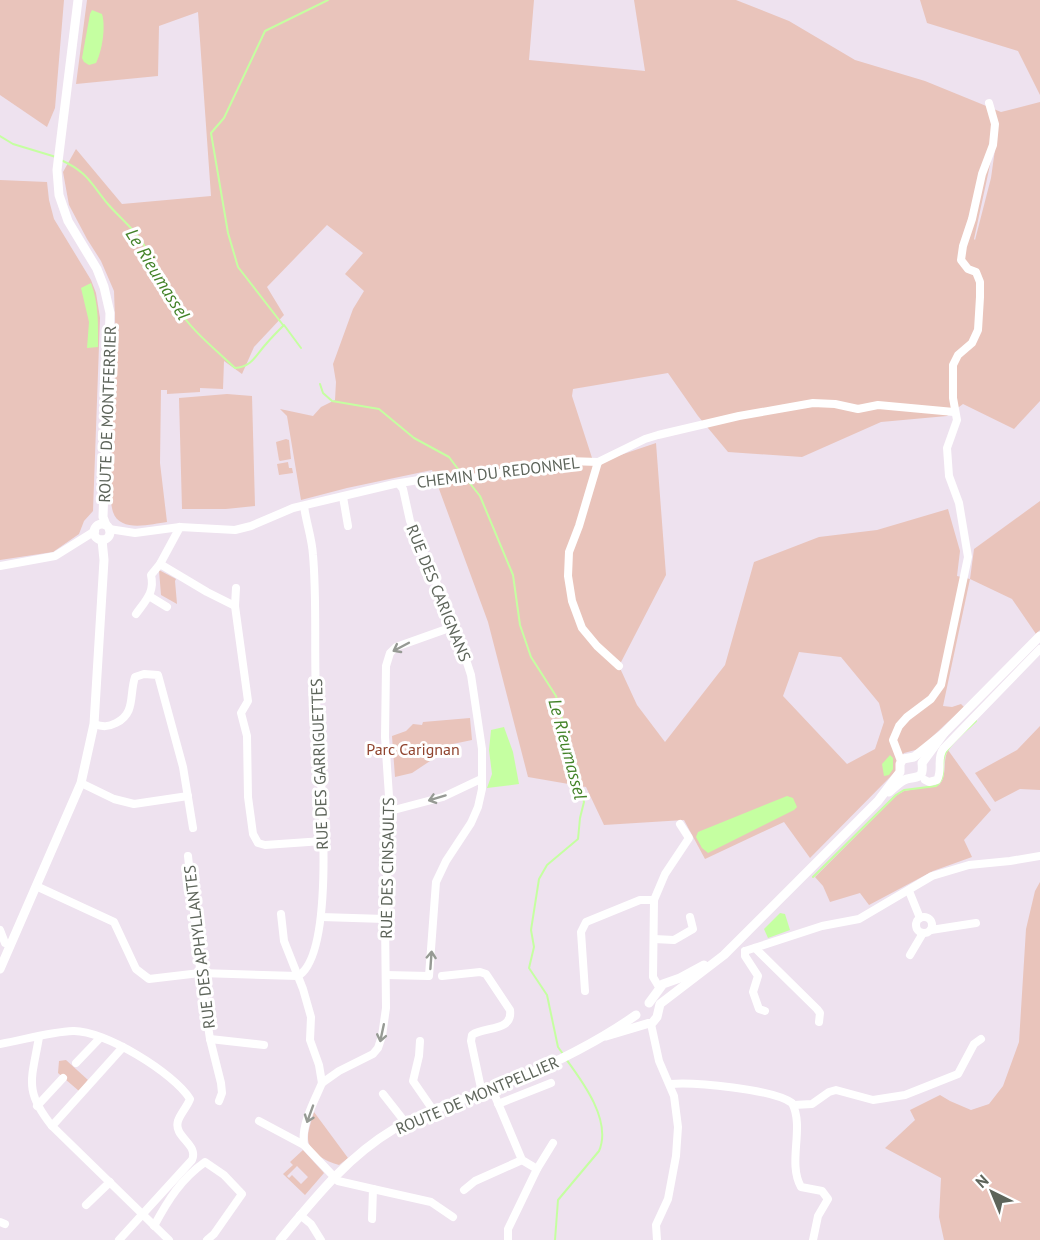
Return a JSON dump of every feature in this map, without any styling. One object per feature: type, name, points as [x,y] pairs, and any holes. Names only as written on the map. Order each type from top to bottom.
[{"type":"street","name":"ROUTE DE MONTFERRIER","points":[[0,969],[81,783],[94,724],[110,313],[97,269],[68,221],[59,195],[57,170],[59,149],[78,0]]},
{"type":"street","points":[[907,763],[893,740],[899,726],[931,699],[941,685],[968,557],[959,503],[950,476],[946,448],[957,420],[954,412],[954,365],[958,355],[972,343],[978,330],[980,314],[980,282],[976,272],[968,269],[961,260],[982,174],[993,145],[995,124],[989,103]]},
{"type":"street","name":"CHEMIN DU REDONNEL","points":[[103,532],[135,533],[180,527],[236,530],[293,508],[399,484],[431,478],[448,480],[472,478],[568,461],[598,462],[658,435],[739,416],[813,403],[836,404],[858,409],[878,405],[954,412]]},
{"type":"street","name":"CHEMIN DU REDONNEL","points":[[598,462],[569,552],[568,576],[572,601],[582,628],[597,646],[619,666]]},
{"type":"street","name":"RUE DES CARIGNANS","points":[[386,975],[429,976],[436,882],[446,861],[475,815],[482,789],[482,749],[471,675],[455,626],[410,521],[403,489],[399,484]]},
{"type":"street","points":[[343,497],[348,526]]},
{"type":"street","name":"RUE DES GARRIGUETTES","points":[[298,976],[304,972],[319,934],[324,806],[316,695],[317,631],[313,553],[304,506]]},
{"type":"street","points":[[136,614],[149,596],[153,585],[150,575],[160,564],[180,527]]},
{"type":"street","points":[[0,566],[55,556],[103,532]]},
{"type":"street","points":[[160,564],[235,606]]},
{"type":"street","points":[[236,588],[235,606],[248,701],[241,713],[247,736],[248,796],[252,834],[258,843],[265,845],[323,841]]},
{"type":"street","points":[[149,596],[167,607]]},
{"type":"street","name":"RUE DES CINSAULTS","points":[[386,975],[385,919],[390,811],[385,737],[386,666],[388,658],[396,647],[455,626]]},
{"type":"street","points":[[648,1024],[657,1017],[660,1004],[724,955],[878,801],[907,763],[944,733],[1040,636]]},
{"type":"street","points":[[925,780],[933,782],[937,780],[940,773],[939,758],[943,749],[1040,650]]},
{"type":"street","points":[[94,724],[109,727],[126,718],[135,677],[156,674],[162,687],[175,736],[193,828]]},
{"type":"street","points":[[390,811],[443,797],[482,779]]},
{"type":"street","points":[[81,783],[114,799],[134,804],[188,796]]},
{"type":"street","points":[[659,987],[653,977],[654,900],[665,874],[688,838],[680,824]]},
{"type":"street","name":"RUE DES APHYLLANTES","points":[[188,856],[200,973],[210,1039],[221,1083],[222,1093],[219,1101]]},
{"type":"street","points":[[733,945],[745,951],[822,926],[859,919],[932,876],[969,865],[1040,856]]},
{"type":"street","points":[[36,886],[114,922],[136,969],[142,976],[149,979],[200,973],[298,976]]},
{"type":"street","points":[[909,891],[920,918],[916,926],[918,931],[976,923]]},
{"type":"street","points":[[585,991],[581,932],[586,922],[640,900],[654,900]]},
{"type":"street","points":[[281,914],[284,941],[311,1017],[310,1040],[319,1065],[322,1083],[305,1126],[304,1145]]},
{"type":"street","points":[[321,917],[385,919]]},
{"type":"street","points":[[654,939],[674,940],[693,929],[690,917]]},
{"type":"street","points":[[910,955],[932,925],[926,917],[920,918]]},
{"type":"street","points":[[0,930],[5,943],[10,945]]},
{"type":"street","points":[[648,1024],[639,1021],[636,1015],[640,1006],[649,1003],[659,987],[695,970],[733,945]]},
{"type":"street","points":[[755,948],[817,1009],[820,1013],[819,1022]]},
{"type":"street","points":[[745,951],[758,976],[753,992],[759,1009],[765,1011]]},
{"type":"street","points":[[442,976],[480,972],[486,974],[510,1010],[511,1017],[508,1023],[478,1031],[472,1035],[471,1041],[487,1091],[498,1104],[522,1160],[537,1169]]},
{"type":"street","points":[[322,1083],[378,1048],[386,1008],[386,975]]},
{"type":"street","points":[[676,980],[680,989]]},
{"type":"street","points":[[649,1003],[657,1011]]},
{"type":"street","name":"ROUTE DE MONTPELLIER","points":[[280,1240],[334,1176],[378,1140],[405,1122],[560,1061],[606,1036],[636,1015]]},
{"type":"street","points":[[648,1024],[659,1061],[674,1096],[678,1126],[678,1142],[668,1199],[656,1224],[657,1240]]},
{"type":"street","name":"ROUTE DE MONTPELLIER","points":[[606,1036],[648,1024]]},
{"type":"street","points":[[0,1044],[74,1031],[100,1038],[142,1057],[183,1090],[190,1099],[178,1121],[178,1129],[193,1150],[192,1160],[119,1240]]},
{"type":"street","points":[[34,1053],[39,1037]]},
{"type":"street","points":[[76,1063],[100,1038]]},
{"type":"street","name":"RUE DES APHYLLANTES","points":[[210,1039],[264,1045]]},
{"type":"street","points":[[794,1105],[812,1104],[829,1092],[837,1090],[873,1100],[904,1095],[958,1074],[974,1044],[981,1039]]},
{"type":"street","points":[[28,1040],[33,1046],[34,1053],[32,1084],[37,1106],[52,1126],[169,1240]]},
{"type":"street","points":[[420,1041],[413,1081],[433,1110]]},
{"type":"street","points":[[52,1126],[123,1047]]},
{"type":"street","points":[[37,1106],[63,1078]]},
{"type":"street","points":[[498,1104],[550,1083]]},
{"type":"street","points":[[670,1084],[714,1084],[787,1099],[794,1105],[797,1132],[796,1169],[799,1183],[801,1186],[822,1191],[828,1198],[818,1216],[813,1240]]},
{"type":"street","points":[[383,1094],[405,1122]]},
{"type":"street","points":[[259,1120],[304,1145],[341,1183],[431,1202],[453,1217]]},
{"type":"street","points":[[508,1240],[508,1229],[537,1169],[553,1143]]},
{"type":"street","points":[[464,1190],[474,1182],[522,1160]]},
{"type":"street","points":[[154,1226],[180,1184],[205,1162],[224,1175],[242,1194],[214,1234],[207,1240]]},
{"type":"street","points":[[86,1205],[110,1182]]},
{"type":"street","points":[[372,1219],[373,1189]]},
{"type":"street","points":[[300,1215],[311,1224],[321,1240]]},
{"type":"green space","points":[[0,0],[64,0],[55,108],[47,127],[0,95]]},
{"type":"green space","points":[[87,0],[534,0],[529,60],[645,71],[634,0],[736,0],[789,21],[855,60],[925,81],[1001,112],[1040,102],[1040,401],[1014,429],[963,404],[947,416],[881,422],[802,457],[728,452],[698,416],[668,373],[573,389],[572,396],[594,464],[656,443],[666,575],[619,666],[637,705],[665,742],[725,665],[754,562],[819,537],[877,530],[948,509],[960,551],[957,576],[970,579],[943,706],[952,707],[961,704],[964,707],[919,749],[904,753],[897,761],[896,771],[810,858],[784,822],[705,859],[684,820],[604,825],[586,787],[528,777],[488,622],[432,470],[301,500],[287,416],[280,409],[313,416],[321,407],[335,400],[336,382],[333,364],[353,309],[364,291],[345,274],[363,253],[327,225],[267,287],[284,315],[254,347],[242,374],[224,361],[223,389],[200,388],[200,392],[167,394],[167,390],[161,390],[160,463],[167,522],[137,526],[122,523],[113,512],[110,493],[116,348],[114,291],[101,261],[69,205],[63,172],[76,149],[122,204],[211,196],[198,12],[159,26],[158,76],[76,84]],"holes":[[[998,128],[991,178],[975,240],[974,239]],[[799,652],[841,657],[879,703],[884,722],[875,749],[847,764],[783,696]]]},
{"type":"green space","points":[[920,0],[1040,0],[1040,95],[1018,51],[927,23]]},
{"type":"green space","points":[[0,180],[47,182],[54,219],[91,280],[96,293],[100,318],[93,511],[84,521],[79,534],[53,552],[0,560]]},
{"type":"green space","points":[[227,394],[252,396],[255,506],[226,509],[182,509],[179,398]]},
{"type":"green space","points":[[289,440],[291,459],[280,461],[276,442]]},
{"type":"green space","points":[[288,462],[293,473],[279,475],[277,464]]},
{"type":"green space","points":[[1040,501],[1040,630],[1036,634],[1012,599],[970,579],[974,549]]},
{"type":"green space","points":[[159,570],[176,579],[177,604],[161,595]]},
{"type":"green space","name":"Parc Carignan","points":[[470,718],[472,740],[448,745],[436,757],[412,773],[395,777],[392,736],[406,731],[413,724],[422,725],[423,722]]},
{"type":"green space","points":[[1040,726],[1040,790],[1020,789],[995,802],[975,773],[1017,750]]},
{"type":"green space","points":[[948,750],[991,810],[964,840],[972,857],[933,871],[869,905],[860,893],[830,902],[823,886],[815,877],[897,795],[904,791],[939,785],[942,781]]},
{"type":"green space","points":[[1040,882],[1040,1240],[944,1240],[939,1217],[941,1178],[885,1148],[915,1120],[910,1110],[940,1095],[971,1110],[989,1104],[1003,1086],[1019,1042],[1026,929],[1035,891]]},
{"type":"green space","points":[[66,1060],[88,1080],[79,1091],[58,1073],[59,1061]]},
{"type":"green space","points":[[314,1112],[348,1158],[339,1165],[324,1159],[311,1147],[308,1134]]},
{"type":"green space","points":[[303,1150],[324,1173],[305,1195],[283,1174],[293,1165],[290,1162]],"holes":[[[297,1166],[308,1177],[301,1184],[292,1175],[289,1178],[287,1176]]]},
{"type":"shaded area","points":[[92,10],[102,14],[103,32],[102,46],[96,63],[89,65],[82,58]]},
{"type":"shaded area","points":[[91,283],[97,307],[98,347],[87,348],[89,322],[81,288]]},
{"type":"shaded area","points":[[504,727],[513,752],[519,784],[487,788],[492,774],[489,750],[491,730]]},
{"type":"shaded area","points":[[890,755],[893,758],[893,769],[889,775],[884,776],[882,764]]},
{"type":"shaded area","points":[[787,796],[793,798],[797,807],[794,810],[708,853],[696,837],[698,832]]},
{"type":"shaded area","points":[[780,913],[785,914],[790,930],[768,938],[764,929]]},
{"type":"waterway","points":[[283,325],[238,267],[228,233],[211,133],[224,118],[265,31],[328,0]]},
{"type":"waterway","name":"Le Rieumassel","points":[[0,136],[13,144],[56,157]]},
{"type":"waterway","name":"Le Rieumassel","points":[[61,160],[87,178],[137,235],[184,317],[235,368],[250,363],[284,325],[301,348]]},
{"type":"waterway","name":"Le Rieumassel","points":[[320,384],[323,393],[332,401],[379,409],[414,438],[449,457],[464,477]]},
{"type":"waterway","name":"Le Rieumassel","points":[[468,481],[480,496],[513,575],[520,625],[531,657],[556,696],[584,802],[578,839],[547,865],[539,879],[531,930],[534,947],[529,968],[547,995],[558,1047],[563,1054]]},
{"type":"waterway","points":[[813,877],[896,795],[904,790],[936,786],[940,783],[945,754],[976,721]]},
{"type":"waterway","name":"Le Rieumassel","points":[[555,1240],[558,1200],[599,1151],[602,1139],[602,1127],[594,1102],[566,1059]]}]
